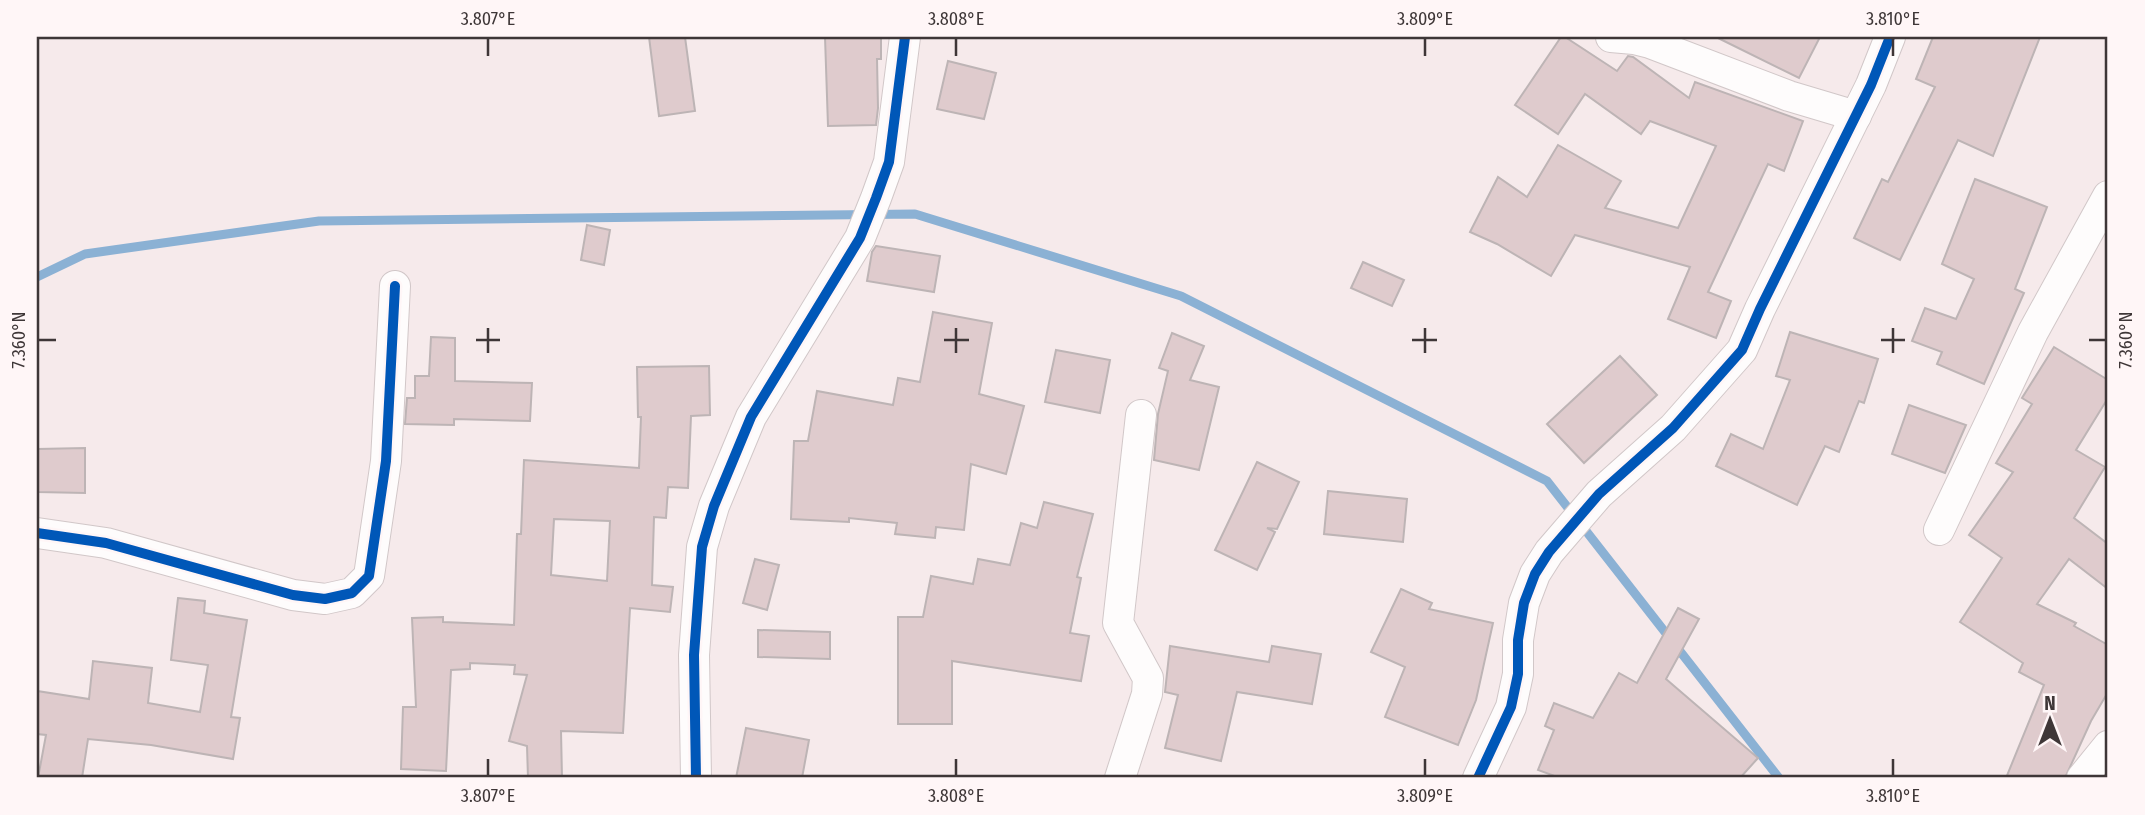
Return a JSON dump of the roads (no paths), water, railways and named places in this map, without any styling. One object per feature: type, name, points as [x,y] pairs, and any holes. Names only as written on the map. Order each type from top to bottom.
[{"type":"street","points":[[696,778],[694,655],[702,547],[714,506],[751,417],[860,238],[876,198],[889,162],[905,37]]},
{"type":"street","points":[[1611,37],[1650,43],[1788,96],[1856,116]]},
{"type":"street","points":[[1478,778],[1511,707],[1518,674],[1518,640],[1524,603],[1535,574],[1549,552],[1599,494],[1673,428],[1742,350],[1871,85],[1890,37]]},
{"type":"street","points":[[1939,530],[2033,332],[2108,196]]},
{"type":"street","points":[[37,533],[106,543],[293,595],[325,599],[352,593],[369,576],[386,461],[394,286]]},
{"type":"street","points":[[1120,778],[1147,694],[1147,678],[1118,623],[1141,415]]},
{"type":"street","points":[[2082,778],[2108,746]]},
{"type":"waterway","points":[[37,277],[85,254],[319,221],[915,214],[1181,296],[1547,481],[1779,778]]}]
